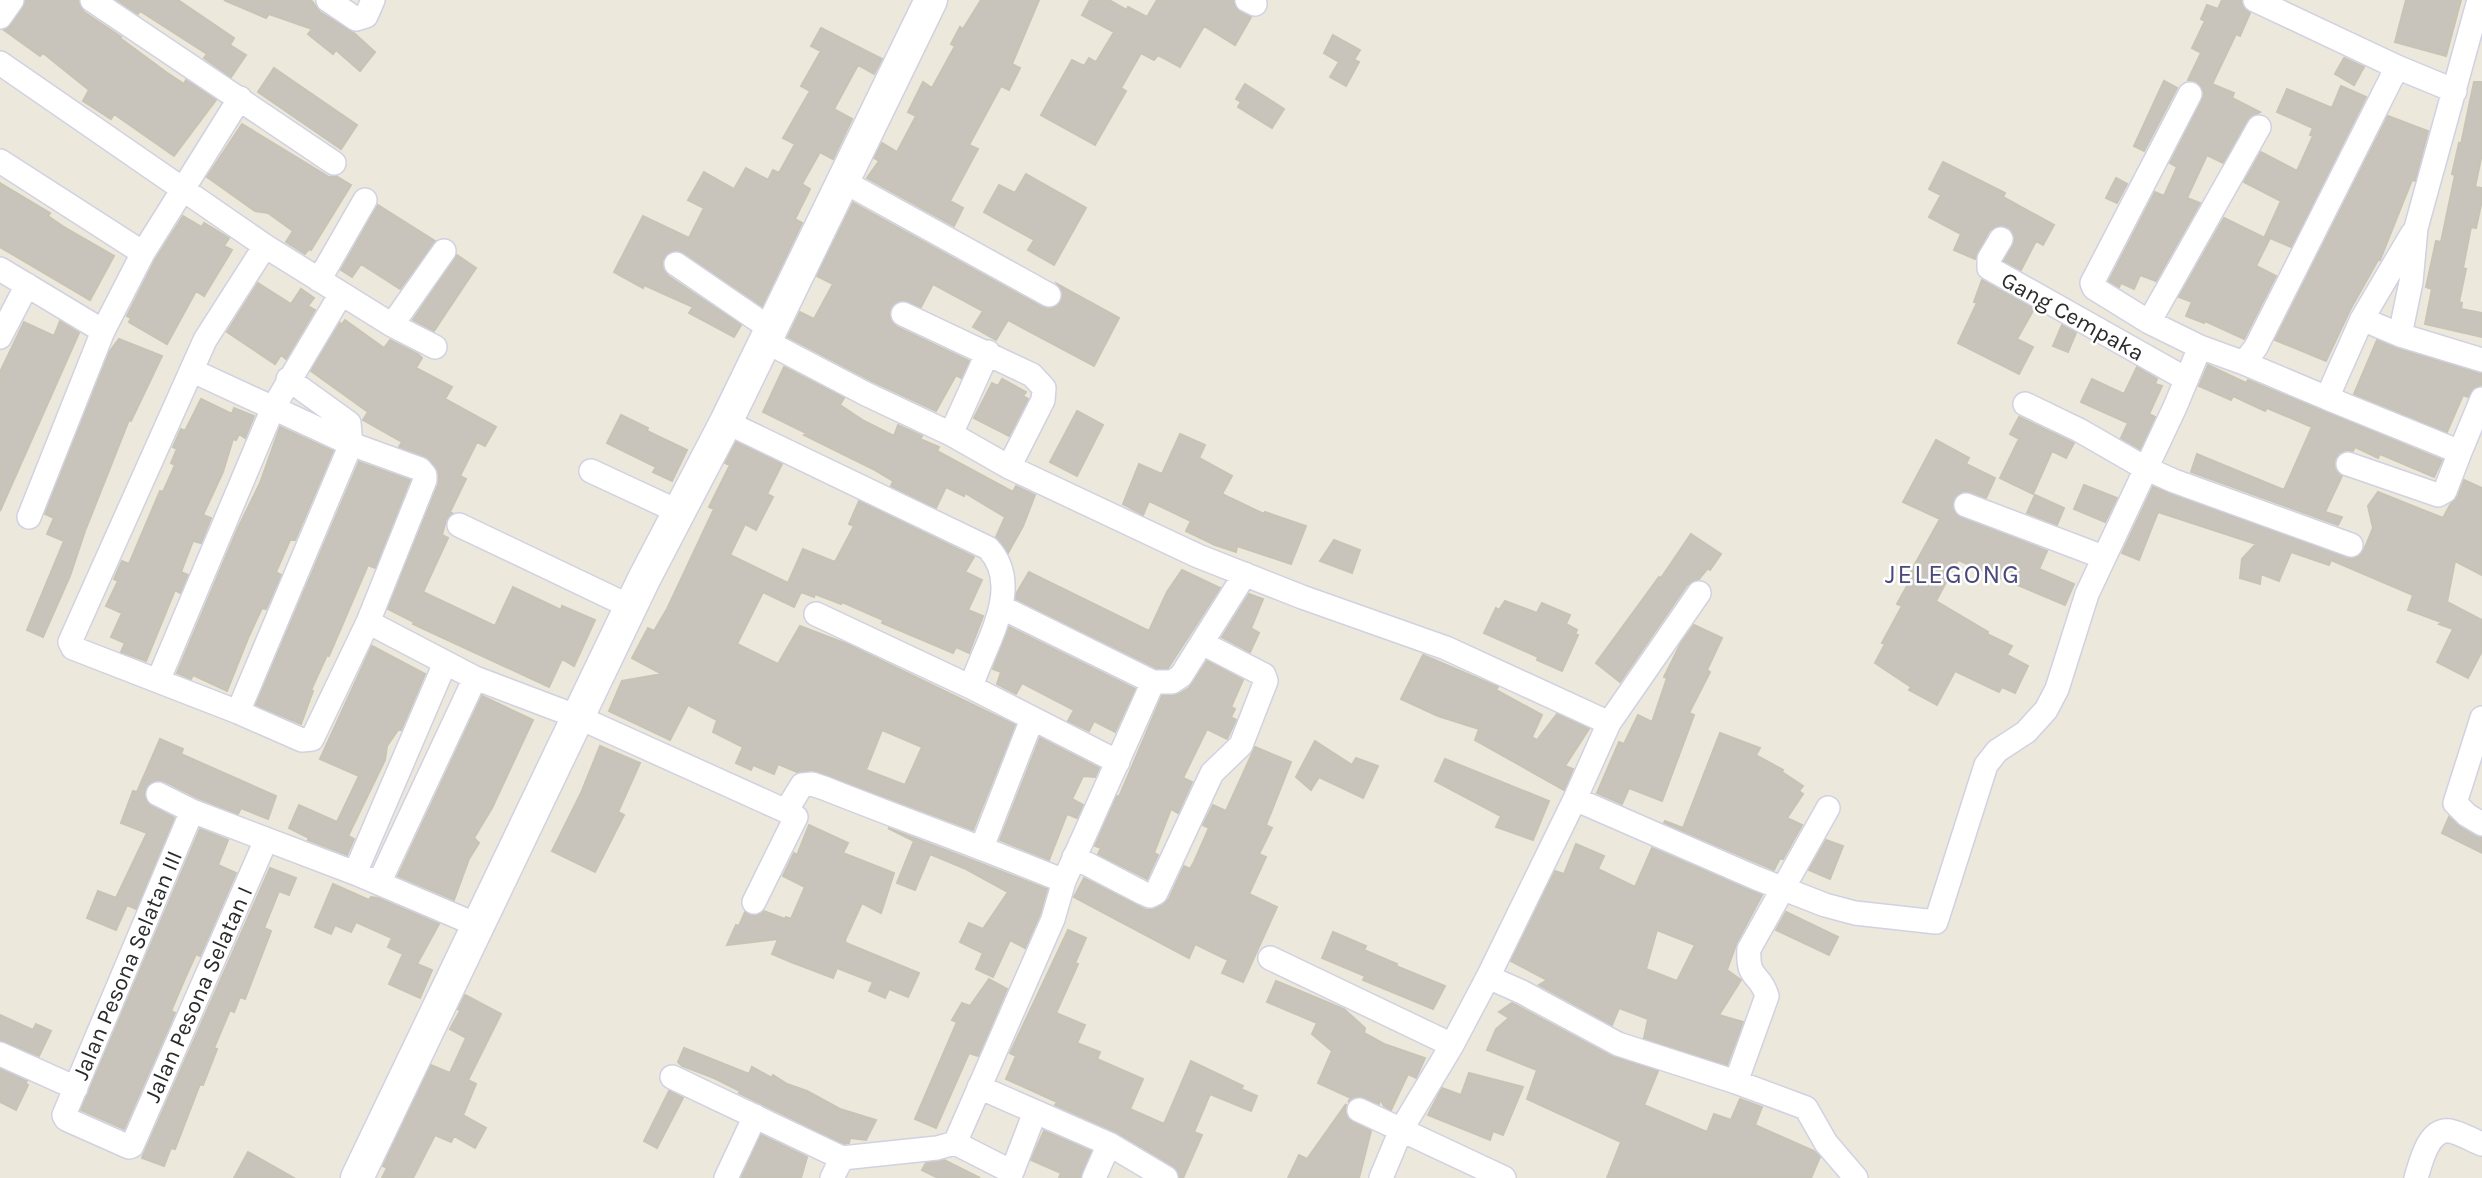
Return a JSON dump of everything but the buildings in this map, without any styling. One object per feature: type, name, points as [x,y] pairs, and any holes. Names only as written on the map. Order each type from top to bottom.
[{"type":"street","points":[[0,17],[12,0]]},
{"type":"street","points":[[92,0],[334,163]]},
{"type":"street","points":[[328,0],[356,19],[366,16],[373,0]]},
{"type":"street","points":[[357,1178],[631,607],[726,422],[931,0]]},
{"type":"street","points":[[2255,0],[2397,67],[2455,91]]},
{"type":"street","points":[[2400,335],[2411,282],[2416,228],[2479,0]]},
{"type":"street","points":[[0,63],[265,246],[392,325],[435,347]]},
{"type":"street","points":[[2244,363],[2256,347],[2311,241],[2397,67]]},
{"type":"street","points":[[2190,94],[2094,276],[2094,288],[2149,322],[2200,347],[2460,452]]},
{"type":"street","points":[[29,516],[103,331],[143,253],[240,98]]},
{"type":"street","points":[[2149,322],[2259,127]]},
{"type":"street","points":[[0,161],[143,253]]},
{"type":"street","points":[[843,181],[1049,295]]},
{"type":"street","points":[[319,280],[365,200]]},
{"type":"street","points":[[2327,398],[2362,319],[2416,228]]},
{"type":"street","name":"Gang Cempaka","points":[[2001,239],[1989,259],[1989,268],[2186,379]]},
{"type":"street","points":[[193,370],[351,444],[420,469],[425,475],[368,622],[312,739],[302,740],[238,712],[73,648],[70,642],[193,370],[216,322],[265,246]]},
{"type":"street","points":[[392,325],[444,251]]},
{"type":"street","points":[[676,264],[768,335],[866,394],[951,434],[1009,467],[1174,545],[1446,648],[1609,723]]},
{"type":"street","points":[[0,270],[103,331]]},
{"type":"street","points":[[0,337],[27,285]]},
{"type":"street","points":[[158,681],[273,408],[341,294]]},
{"type":"street","points":[[903,314],[1032,375],[1044,388],[1043,400],[1009,467]]},
{"type":"street","points":[[2362,319],[2400,335],[2482,360]]},
{"type":"street","points":[[1575,799],[1825,905],[1855,913],[1936,922],[1940,918],[1986,765],[1997,751],[2026,732],[2046,710],[2057,689],[2077,621],[2103,557],[2175,407],[2200,347]]},
{"type":"street","points":[[951,434],[988,352]]},
{"type":"street","points":[[238,712],[351,444],[349,423],[288,379]]},
{"type":"street","points":[[2348,464],[2438,495],[2445,491],[2482,400]]},
{"type":"street","points":[[2025,404],[2080,430],[2145,468],[2174,481],[2351,545]]},
{"type":"street","points":[[726,422],[988,548],[1002,568],[1001,607],[971,687]]},
{"type":"street","points":[[591,471],[679,512]]},
{"type":"street","points":[[1966,505],[2103,557]]},
{"type":"street","points":[[458,525],[631,607]]},
{"type":"street","points":[[1001,607],[1153,682],[1177,680],[1245,574]]},
{"type":"street","points":[[1381,1178],[1401,1130],[1488,978],[1609,723],[1699,593]]},
{"type":"street","points":[[816,614],[971,687],[1118,762]]},
{"type":"street","points":[[368,622],[475,678],[578,716],[796,817],[754,902]]},
{"type":"street","points":[[1074,857],[1143,893],[1150,896],[1156,893],[1212,773],[1241,746],[1266,681],[1264,675],[1202,643]]},
{"type":"street","points":[[355,873],[445,663]]},
{"type":"street","points":[[379,883],[475,678]]},
{"type":"street","points":[[955,1143],[1053,919],[1074,857],[1153,682]]},
{"type":"street","points":[[2482,718],[2455,803],[2462,812],[2482,824]]},
{"type":"street","points":[[982,847],[1032,719]]},
{"type":"street","points":[[786,811],[798,789],[802,785],[811,784],[982,847],[1064,881]]},
{"type":"street","points":[[158,794],[192,811],[355,873],[477,925]]},
{"type":"street","points":[[1737,1082],[1767,996],[1763,986],[1751,973],[1748,962],[1749,948],[1828,808]]},
{"type":"street","name":"Jalan Pesona Selatan III","points":[[66,1119],[64,1115],[192,811]]},
{"type":"street","name":"Jalan Pesona Selatan I","points":[[66,1119],[132,1146],[266,840]]},
{"type":"street","points":[[1270,958],[1452,1045]]},
{"type":"street","points":[[1488,978],[1522,992],[1618,1045],[1737,1082],[1805,1108],[1826,1143],[1856,1178]]},
{"type":"street","points":[[0,1054],[76,1088]]},
{"type":"street","points":[[672,1077],[755,1116],[837,1168],[955,1143],[1017,1175],[1035,1112]]},
{"type":"street","points":[[979,1087],[1109,1144],[1166,1178]]},
{"type":"street","points":[[1359,1110],[1504,1178]]},
{"type":"street","points":[[726,1178],[755,1116]]},
{"type":"street","points":[[2416,1178],[2431,1139],[2438,1132],[2449,1131],[2482,1144]]},
{"type":"street","points":[[1094,1178],[1109,1144]]},
{"type":"district","name":"JELEGONG","points":[[1953,574]]}]
